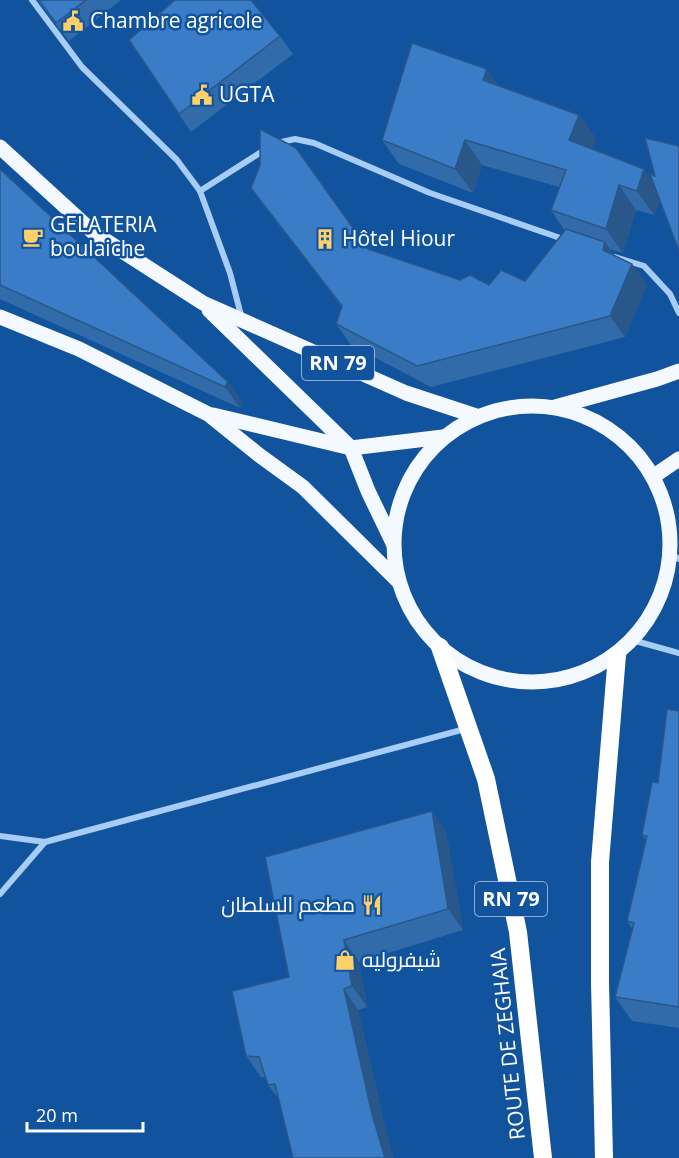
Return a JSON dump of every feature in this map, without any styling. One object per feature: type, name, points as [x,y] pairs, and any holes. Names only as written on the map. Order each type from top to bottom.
[{"type":"highway","name":"ROUTE DE ZEGHAIA","points":[[440,647],[486,779],[518,932],[543,1158]]},
{"type":"highway","points":[[604,1158],[600,862],[617,655]]},
{"type":"main road","name":"RN 79","points":[[0,147],[94,233],[203,303],[406,393],[476,416]]},
{"type":"main road","name":"RN 79","points":[[203,303],[351,448]]},
{"type":"main road","points":[[0,317],[79,349],[208,414],[303,487],[399,582]]},
{"type":"main road","points":[[393,543],[399,503],[416,467],[443,437],[476,416],[513,406],[555,406],[679,371]]},
{"type":"main road","points":[[351,448],[368,491],[393,543],[399,582],[415,618],[440,647],[472,669],[508,681],[546,683],[584,673],[617,655],[645,627],[663,593],[675,556],[668,515],[654,476],[629,443],[595,419],[555,406]]},
{"type":"main road","points":[[208,414],[351,448],[443,437]]},
{"type":"main road","points":[[654,476],[679,459]]},
{"type":"street","points":[[32,0],[82,67],[177,160],[200,191],[230,273],[243,321]]},
{"type":"street","points":[[200,191],[275,144],[296,139],[314,143],[430,193],[569,241]]},
{"type":"street","points":[[612,255],[644,266],[670,294],[679,313]]},
{"type":"street","points":[[632,640],[679,652]]},
{"type":"street","points":[[0,836],[45,842],[468,728]]},
{"type":"street","points":[[0,894],[45,842]]},
{"type":"building","points":[[39,0],[86,0],[56,23]]},
{"type":"building","name":"UGTA","points":[[175,0],[251,0],[280,36],[179,114],[129,40]]},
{"type":"building","points":[[412,43],[487,69],[483,80],[579,115],[569,140],[644,169],[637,191],[619,185],[606,229],[551,210],[566,170],[465,140],[455,169],[382,140]]},
{"type":"building","name":"Hôtel Hiour","points":[[260,129],[296,148],[368,249],[460,280],[470,275],[489,285],[501,270],[525,281],[566,229],[605,242],[603,250],[632,264],[610,316],[417,366],[336,324],[342,306],[251,188],[260,165]]},
{"type":"building","points":[[645,138],[679,146],[679,251],[650,174],[655,176]]},
{"type":"building","name":"GELATERIA boulaiche","points":[[0,169],[228,382],[225,387],[0,285]]},
{"type":"building","points":[[667,709],[679,711],[679,1007],[615,997],[634,923],[627,921],[647,836],[642,835],[652,782],[658,783]]},
{"type":"building","points":[[432,811],[448,909],[344,940],[352,986],[344,989],[372,1114],[385,1158],[293,1158],[275,1084],[268,1085],[259,1057],[246,1056],[232,991],[289,977],[265,857]]},
{"type":"place","name":"Chambre agricole","points":[[73,21]]},
{"type":"place","name":"UGTA","points":[[202,95]]},
{"type":"place","name":"GELATERIA boulaiche","points":[[33,237]]},
{"type":"place","name":"Hôtel Hiour","points":[[325,239]]},
{"type":"place","name":"مطعم السلطان","points":[[372,905]]},
{"type":"place","name":"شيفروليه","points":[[345,960]]}]
